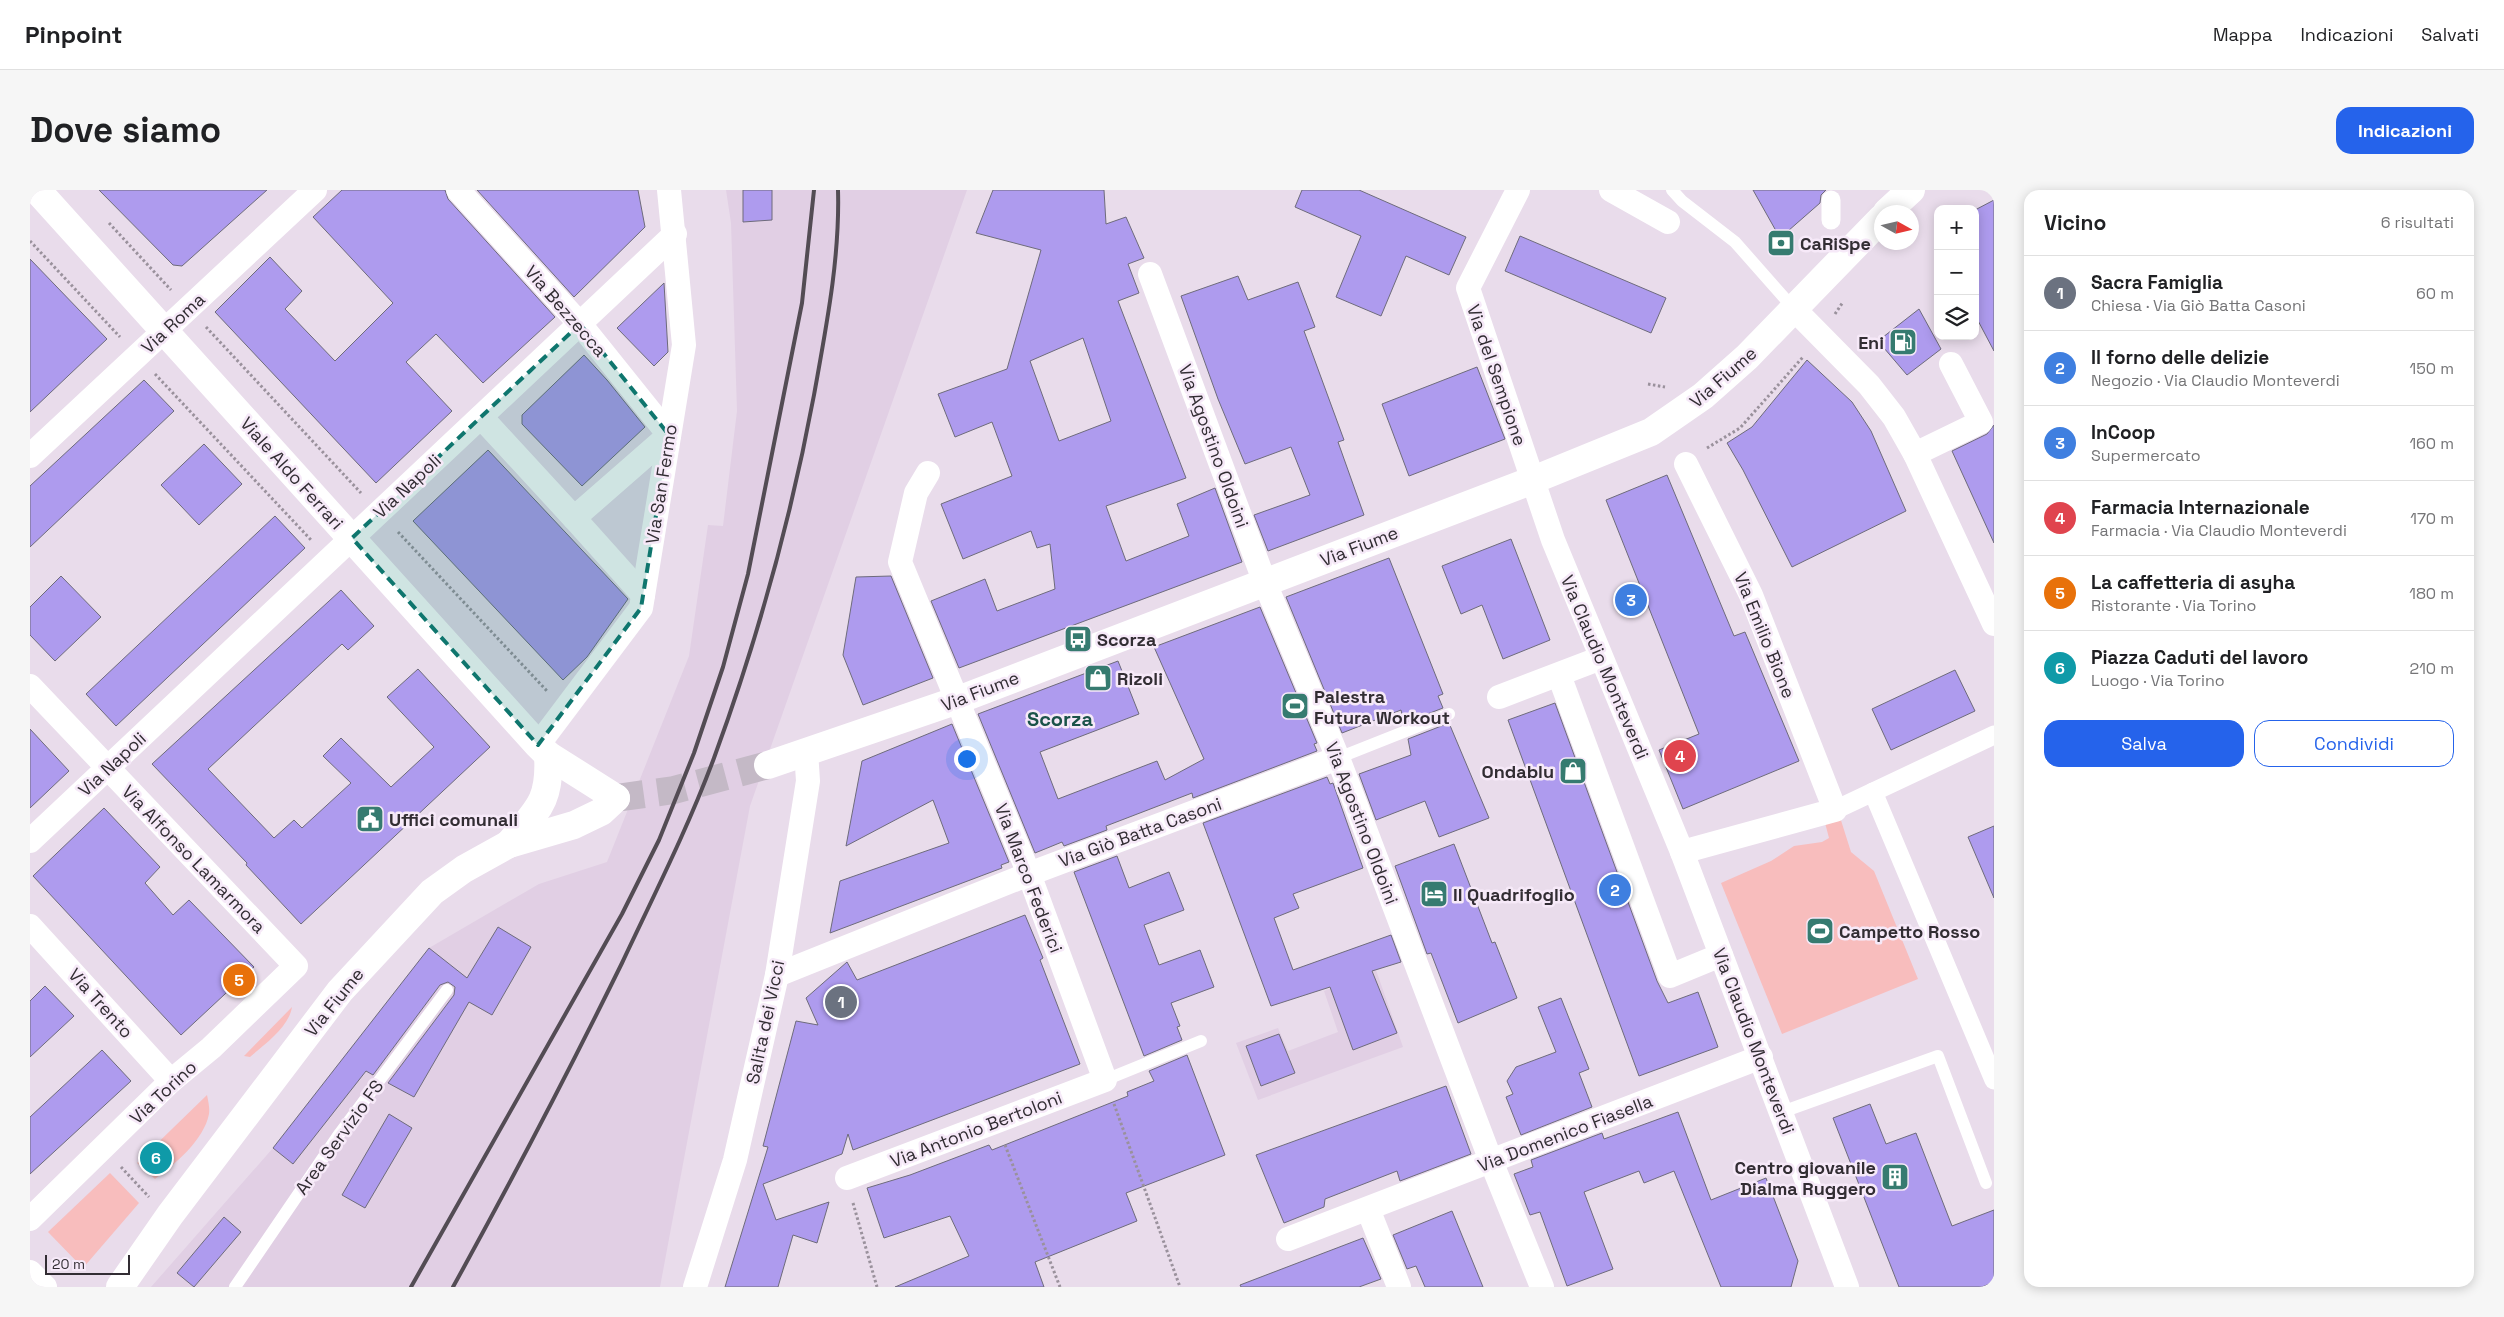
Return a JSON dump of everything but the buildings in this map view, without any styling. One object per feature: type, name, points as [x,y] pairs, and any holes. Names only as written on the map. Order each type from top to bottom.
[{"type":"main road","name":"Viale Aldo Ferrari","points":[[36,190],[543,750],[616,798]]},
{"type":"main road","points":[[1895,205],[1911,190]]},
{"type":"main road","name":"Via Fiume","points":[[768,765],[958,700],[1533,480],[1651,432],[1668,422],[1740,364],[1795,310],[1874,226]]},
{"type":"main road","points":[[509,844],[538,809],[547,793],[550,779],[543,750]]},
{"type":"main road","name":"Via Fiume","points":[[120,1287],[170,1215],[340,991],[432,892],[464,869],[509,844],[574,825],[601,812],[616,798]]},
{"type":"street","points":[[30,195],[36,190]]},
{"type":"street","name":"Via Roma","points":[[30,456],[316,190]]},
{"type":"street","name":"Via Bezzecca","points":[[458,190],[580,324],[669,435]]},
{"type":"street","name":"Via San Fermo","points":[[543,750],[565,710],[641,608],[684,345],[670,190]]},
{"type":"street","name":"Via del Sempione","points":[[1518,190],[1468,288],[1533,480]]},
{"type":"street","points":[[1611,190],[1668,222]]},
{"type":"street","points":[[1831,200],[1831,220]]},
{"type":"street","name":"Via Napoli","points":[[30,841],[675,234]]},
{"type":"street","name":"Via Agostino Oldoini","points":[[1150,274],[1265,583],[1338,758],[1491,1162],[1542,1287]]},
{"type":"street","points":[[1795,310],[1869,385],[1894,417],[1915,454],[1994,624]]},
{"type":"street","points":[[1915,454],[1988,419],[1952,364]]},
{"type":"street","points":[[481,417],[643,595]]},
{"type":"street","points":[[574,518],[669,435]]},
{"type":"street","name":"Via Emilio Bione","points":[[1692,458],[1751,595],[1834,810]]},
{"type":"street","name":"Via Marco Federici","points":[[928,473],[916,493],[900,562],[1029,874],[1105,1080]]},
{"type":"street","name":"Via Claudio Monteverdi","points":[[1533,480],[1553,540],[1682,852],[1847,1287]]},
{"type":"street","points":[[1499,697],[1601,658]]},
{"type":"street","points":[[1559,675],[1670,976],[1721,955]]},
{"type":"street","name":"Via Alfonso Lamarmora","points":[[30,686],[296,966]]},
{"type":"street","points":[[1682,852],[1834,810],[1994,735]]},
{"type":"street","name":"Salita dei Vicci","points":[[694,1287],[735,1160],[777,975],[808,781],[806,751]]},
{"type":"street","name":"Via Giò Batta Casoni","points":[[777,975],[1029,874],[1338,758]]},
{"type":"street","points":[[1873,792],[1994,1080]]},
{"type":"street","name":"Via Trento","points":[[30,926],[171,1080]]},
{"type":"street","name":"Via Torino","points":[[30,1219],[171,1080],[211,1048],[296,966]]},
{"type":"street","name":"Via Domenico Fiasella","points":[[1288,1240],[1761,1057]]},
{"type":"street","name":"Via Antonio Bertoloni","points":[[847,1178],[1105,1080]]},
{"type":"street","points":[[1368,1208],[1399,1287]]},
{"type":"street","points":[[30,1272],[45,1287]]},
{"type":"lane","points":[[1672,190],[1682,201],[1735,242],[1795,310]]},
{"type":"lane","name":"Via Giò Batta Casoni","points":[[1338,758],[1449,714]]},
{"type":"lane","name":"Area Servizio FS","points":[[234,1287],[340,1132],[447,990]]},
{"type":"lane","points":[[1105,1080],[1201,1042]]},
{"type":"lane","points":[[1782,1112],[1938,1056],[1986,1183]]},
{"type":"path","points":[[104,218],[565,710]]},
{"type":"path","points":[[30,240],[329,560]]},
{"type":"path","points":[[1692,458],[1740,428],[1805,355]]},
{"type":"path","points":[[1105,1080],[1180,1287]]},
{"type":"path","points":[[995,1121],[1060,1287]]},
{"type":"path","points":[[105,1147],[131,1179],[170,1215]]},
{"type":"path","points":[[847,1178],[878,1287]]},
{"type":"highlighted area","points":[[580,324],[669,435],[641,608],[538,745],[352,538]]},
{"type":"shaded area","points":[[726,190],[967,190],[750,806],[660,1287],[151,1287],[273,1148],[429,948],[539,884],[607,862],[689,656],[708,525],[723,526],[737,411],[731,223]]},
{"type":"shaded area","name":"Campetto Rosso","points":[[1839,814],[1851,852],[1874,871],[1918,979],[1782,1034],[1721,883],[1771,861],[1794,846],[1822,842],[1829,838],[1824,819]]},
{"type":"shaded area","points":[[1376,970],[1403,1047],[1258,1100],[1236,1043],[1278,1028],[1288,1051],[1338,1032],[1324,991]]},
{"type":"shaded area","points":[[292,1007],[286,1021],[275,1035],[250,1057],[244,1056]]},
{"type":"shaded area","points":[[207,1095],[209,1114],[201,1133],[180,1159],[155,1179],[137,1163]]},
{"type":"shaded area","points":[[110,1173],[139,1203],[83,1268],[48,1232]]},
{"type":"tunnel","points":[[616,798],[674,790],[768,765]]},
{"type":"railway","points":[[411,1287],[622,914],[659,840],[694,753],[723,667],[748,574],[802,303],[814,190]]},
{"type":"railway","points":[[453,1287],[497,1207],[622,963],[693,810],[730,714],[745,669],[784,533],[805,441],[819,370],[831,293],[837,241],[838,190]]},
{"type":"place","name":"CaRiSpe","points":[[1781,243]]},
{"type":"place","name":"Eni","points":[[1903,342]]},
{"type":"place","name":"InCoop","points":[[1631,600]]},
{"type":"place","name":"Scorza","points":[[1078,639]]},
{"type":"place","name":"Rizoli","points":[[1098,678]]},
{"type":"place","name":"Palestra Futura Workout","points":[[1295,706]]},
{"type":"place","name":"Farmacia Internazionale","points":[[1680,756]]},
{"type":"place","name":"Ondablu","points":[[1573,771]]},
{"type":"place","name":"Uffici comunali","points":[[370,819]]},
{"type":"place","name":"Il forno delle delizie","points":[[1615,890]]},
{"type":"place","name":"Il Quadrifoglio","points":[[1434,894]]},
{"type":"place","name":"Campetto Rosso","points":[[1820,931]]},
{"type":"place","name":"La caffetteria di asyha","points":[[239,980]]},
{"type":"place","name":"Sacra Famiglia","points":[[841,1002]]},
{"type":"place","name":"Piazza Caduti del lavoro","points":[[156,1158]]},
{"type":"place","name":"Centro giovanile Dialma Ruggero","points":[[1895,1177]]},
{"type":"district","name":"Scorza","points":[[1060,719]]}]
